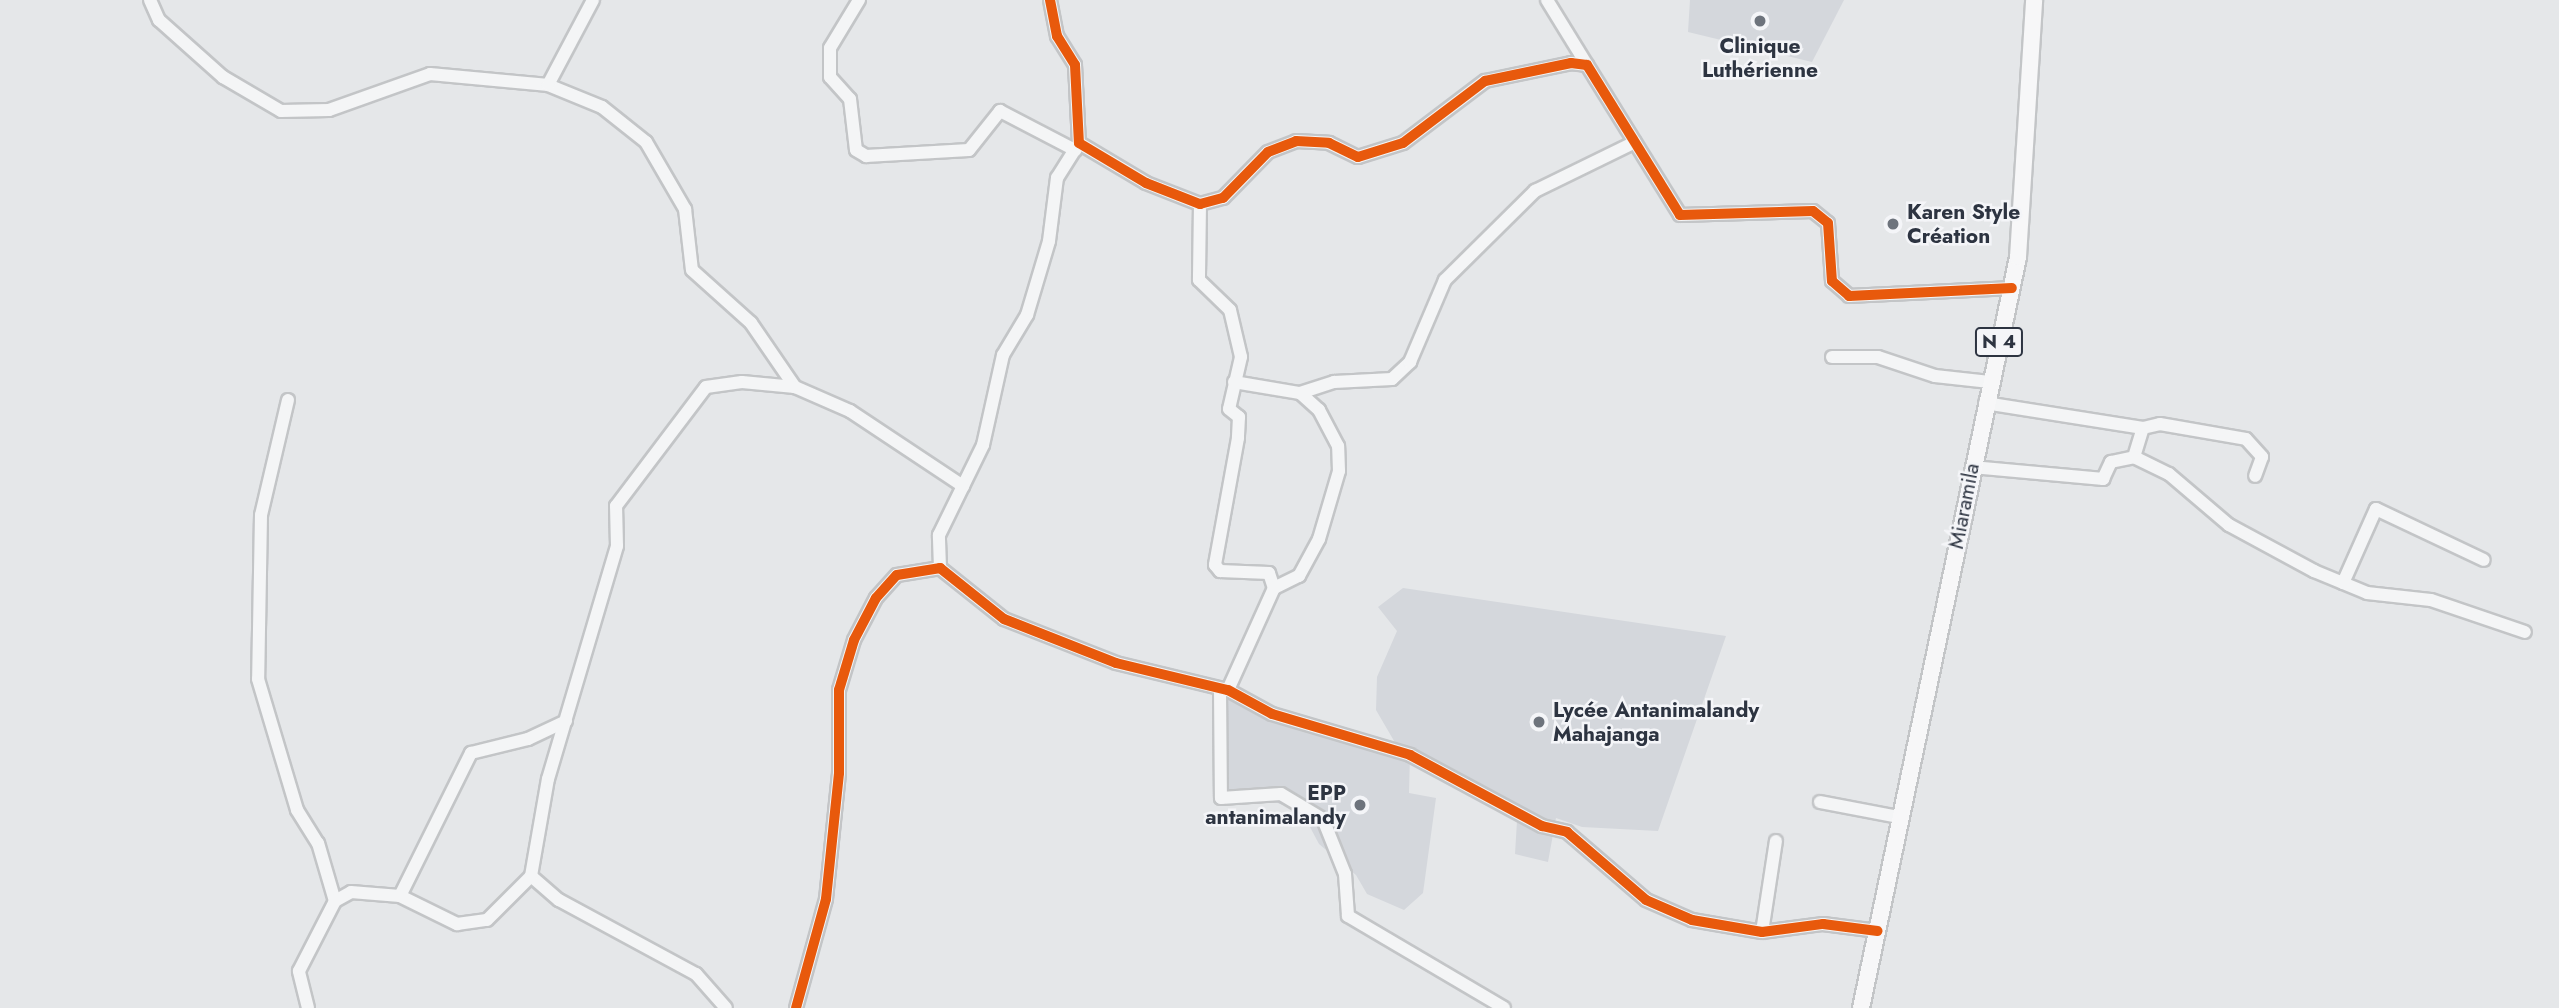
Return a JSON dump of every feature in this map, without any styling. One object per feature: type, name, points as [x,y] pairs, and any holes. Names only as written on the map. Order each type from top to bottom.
[{"type":"main road","name":"Miaramila","points":[[1861,1008],[1972,467],[2012,288],[2027,188],[2034,0]]},
{"type":"street","points":[[150,0],[159,20],[223,77],[281,111],[328,110],[430,74],[548,85],[602,107],[646,142],[685,209],[692,270],[751,324],[795,387]]},
{"type":"street","points":[[548,85],[593,0]]},
{"type":"street","points":[[859,0],[830,48],[830,77],[850,99],[856,150],[866,156],[969,150],[1000,111],[1146,183],[1200,204],[1223,198],[1268,152],[1296,141],[1329,143],[1358,157],[1403,143],[1485,81],[1533,68],[1587,65]]},
{"type":"street","points":[[940,568],[939,535],[983,445],[1003,355],[1027,316],[1045,254],[1056,178],[1077,147],[1075,65],[1057,36],[1050,0]]},
{"type":"street","points":[[1547,0],[1680,215],[1813,211],[1828,223],[1832,281],[1849,296],[2012,288]]},
{"type":"street","points":[[1234,382],[1300,393],[1334,382],[1392,379],[1410,362],[1445,280],[1535,191],[1635,142]]},
{"type":"street","points":[[1200,204],[1199,280],[1230,310],[1241,357],[1229,409],[1239,417],[1238,438],[1215,565],[1220,571],[1269,573],[1274,588]]},
{"type":"street","points":[[1832,357],[1878,357],[1935,376],[1990,382]]},
{"type":"street","points":[[307,1008],[299,971],[335,901],[351,892],[400,896],[457,924],[486,920],[531,876],[548,779],[617,546],[615,506],[706,387],[742,382],[795,387],[850,411],[963,486]]},
{"type":"street","points":[[1300,393],[1319,410],[1338,446],[1339,471],[1319,539],[1299,576],[1274,588],[1224,690],[1221,798],[1281,794],[1323,819],[1345,874],[1348,916],[1504,1008]]},
{"type":"street","points":[[288,400],[261,515],[258,679],[297,810],[318,844],[335,901]]},
{"type":"street","points":[[1986,403],[2143,428],[2160,424],[2246,439],[2262,457],[2255,476]]},
{"type":"street","points":[[2134,457],[2143,428]]},
{"type":"street","points":[[1972,467],[2103,479],[2111,462],[2134,457],[2169,474],[2228,525],[2343,583],[2367,593],[2431,600],[2525,632]]},
{"type":"street","points":[[2343,583],[2376,509],[2484,560]]},
{"type":"street","points":[[796,1008],[826,899],[839,773],[839,690],[853,640],[876,598],[897,575],[940,568],[1004,620],[1115,663],[1224,690],[1272,714],[1334,727],[1410,755],[1542,826],[1567,832],[1646,900],[1692,920],[1762,932],[1823,924],[1878,930]]},
{"type":"street","points":[[400,896],[471,753],[528,740],[566,721]]},
{"type":"street","points":[[1820,802],[1899,817]]},
{"type":"street","points":[[1762,932],[1776,841]]},
{"type":"street","points":[[531,876],[595,922],[696,974],[726,1008]]},
{"type":"shaded area","name":"Clinique Luthérienne","points":[[1690,0],[1844,0],[1812,62],[1688,32]]},
{"type":"shaded area","name":"Lycée Antanimalandy Mahajanga","points":[[1403,588],[1726,636],[1658,831],[1582,827],[1556,818],[1548,862],[1515,854],[1518,804],[1397,746],[1376,710],[1377,677],[1397,631],[1378,607]]},
{"type":"shaded area","name":"EPP antanimalandy","points":[[1228,690],[1272,714],[1410,755],[1409,793],[1436,798],[1423,893],[1404,910],[1367,894],[1356,875],[1319,844],[1302,812],[1258,796],[1217,793],[1217,730]]},
{"type":"cycle path","points":[[1050,0],[1057,36],[1075,65],[1079,143],[1146,183],[1200,204],[1223,198],[1268,152],[1296,141],[1329,143],[1358,157],[1403,143],[1485,81],[1571,63],[1587,65],[1680,215],[1813,211],[1828,223],[1832,281],[1849,296],[2012,288]]},
{"type":"cycle path","points":[[796,1008],[826,899],[839,773],[839,690],[854,640],[876,598],[897,575],[940,568],[1004,619],[1116,663],[1228,690],[1272,714],[1410,755],[1542,826],[1567,832],[1646,900],[1692,920],[1762,932],[1823,924],[1878,931]]},
{"type":"place","name":"Clinique Luthérienne","points":[[1760,21]]},
{"type":"place","name":"Karen Style Création","points":[[1893,224]]},
{"type":"place","name":"Lycée Antanimalandy Mahajanga","points":[[1539,722]]},
{"type":"place","name":"EPP antanimalandy","points":[[1360,805]]}]
